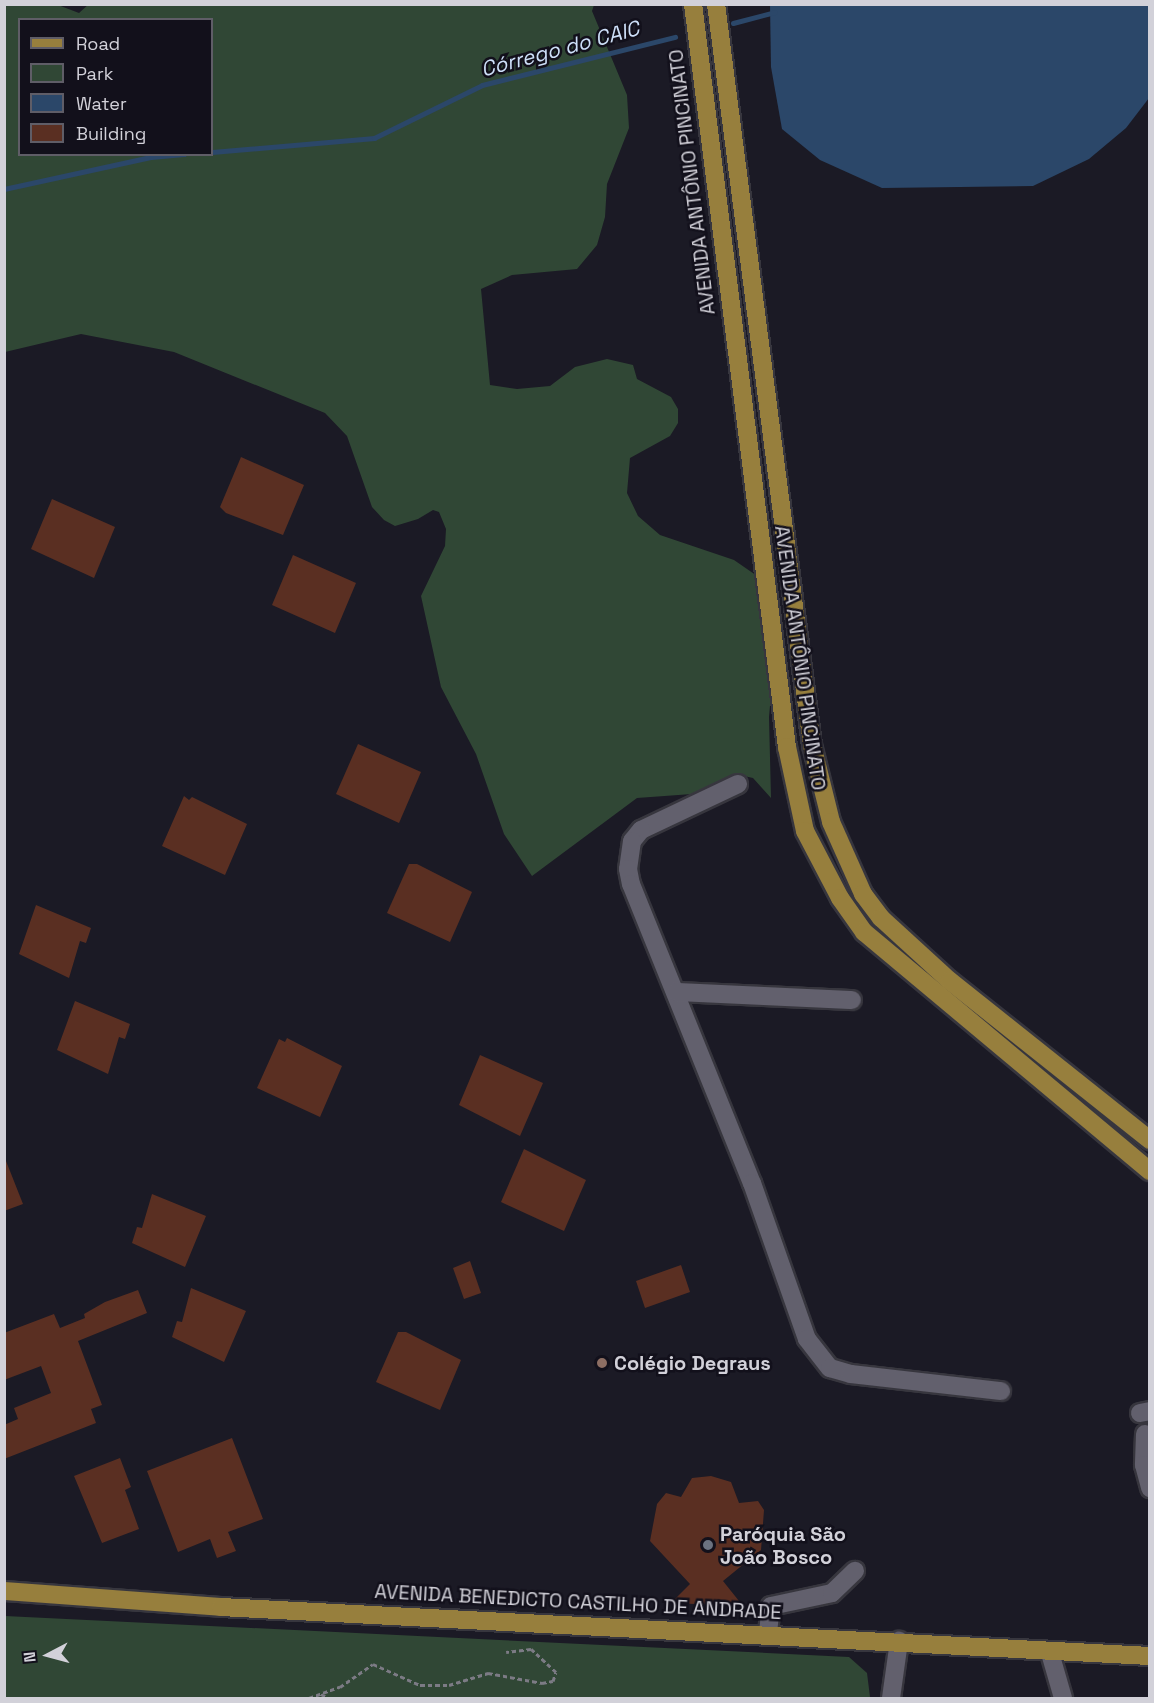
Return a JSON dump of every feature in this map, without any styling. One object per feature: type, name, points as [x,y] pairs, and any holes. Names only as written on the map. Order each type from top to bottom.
[{"type":"main road","name":"AVENIDA ANTÔNIO PINCINATO","points":[[693,4],[785,736],[806,831],[840,898],[864,932],[1149,1171]]},
{"type":"main road","name":"AVENIDA ANTÔNIO PINCINATO","points":[[716,4],[797,639],[812,745],[831,822],[863,894],[881,918],[950,981],[1149,1140]]},
{"type":"main road","name":"AVENIDA BENEDICTO CASTILHO DE ANDRADE","points":[[4,1591],[221,1607],[768,1633],[1050,1653],[1149,1656]]},
{"type":"street","points":[[738,784],[641,830],[628,854],[631,884],[752,1183],[798,1316],[816,1355],[831,1368],[851,1374],[1001,1391]]},
{"type":"street","points":[[676,992],[852,1000]]},
{"type":"street","points":[[1149,1440],[1145,1434],[1144,1465],[1149,1488]]},
{"type":"street","points":[[768,1633],[771,1606],[832,1593],[855,1571]]},
{"type":"street","points":[[891,1698],[899,1641]]},
{"type":"street","points":[[1050,1653],[1063,1698]]},
{"type":"path","points":[[309,1698],[340,1687],[373,1664],[420,1684],[449,1685],[488,1673],[542,1683],[553,1681],[556,1672],[531,1649],[506,1652]]},
{"type":"path","points":[[321,1694],[328,1698]]},
{"type":"green space","points":[[89,4],[594,5],[592,11],[627,95],[629,128],[607,184],[605,217],[597,245],[577,269],[512,275],[481,289],[490,385],[517,389],[550,386],[575,367],[607,359],[633,365],[637,379],[671,397],[678,409],[678,423],[670,436],[630,458],[627,493],[638,516],[660,535],[734,560],[766,582],[774,661],[769,717],[771,798],[753,778],[744,776],[692,794],[637,798],[532,876],[504,834],[476,754],[441,687],[421,596],[445,546],[446,529],[439,512],[433,510],[418,519],[395,526],[384,520],[372,507],[347,436],[325,413],[174,352],[81,334],[5,352],[5,5],[58,5],[79,13]]},
{"type":"green space","points":[[5,1616],[849,1657],[867,1673],[870,1697],[5,1698]]},
{"type":"water","points":[[770,5],[1149,5],[1149,98],[1126,128],[1089,159],[1033,186],[882,188],[820,160],[782,129],[771,67]]},
{"type":"building","points":[[241,457],[304,485],[283,535],[226,513],[220,507]]},
{"type":"building","points":[[52,499],[115,527],[94,578],[31,549]]},
{"type":"building","points":[[293,555],[356,583],[335,633],[272,605]]},
{"type":"building","points":[[358,744],[421,772],[399,823],[336,794]]},
{"type":"building","points":[[184,796],[189,800],[192,797],[247,824],[225,875],[162,846]]},
{"type":"building","points":[[409,864],[417,864],[472,892],[450,942],[387,913]]},
{"type":"building","points":[[36,905],[91,928],[86,943],[80,941],[69,978],[19,954]]},
{"type":"building","points":[[75,1001],[130,1024],[125,1039],[119,1037],[108,1074],[57,1050]]},
{"type":"building","points":[[287,1038],[342,1066],[320,1117],[257,1088],[279,1039],[285,1042]]},
{"type":"building","points":[[480,1055],[543,1083],[520,1136],[459,1105]]},
{"type":"building","points":[[524,1149],[586,1180],[564,1231],[501,1202]]},
{"type":"building","points":[[6,1161],[23,1204],[4,1211],[4,1162]]},
{"type":"building","points":[[152,1194],[206,1216],[185,1267],[132,1243],[137,1227],[142,1228]]},
{"type":"building","points":[[470,1261],[481,1293],[464,1299],[453,1268]]},
{"type":"building","points":[[681,1265],[690,1292],[645,1308],[636,1281]]},
{"type":"building","points":[[191,1288],[246,1311],[224,1362],[172,1337],[177,1321],[182,1322]]},
{"type":"building","points":[[138,1290],[147,1313],[78,1341],[102,1405],[91,1409],[96,1423],[4,1459],[4,1425],[18,1419],[14,1408],[51,1393],[41,1366],[4,1380],[4,1333],[54,1314],[60,1328],[85,1318],[84,1314],[105,1302]]},
{"type":"building","points":[[398,1332],[406,1332],[461,1360],[440,1410],[376,1382]]},
{"type":"building","points":[[232,1438],[263,1519],[228,1532],[236,1551],[217,1558],[210,1539],[178,1552],[147,1471]]},
{"type":"building","points":[[120,1458],[131,1487],[125,1490],[139,1529],[102,1543],[74,1476]]},
{"type":"building","name":"Paróquia São João Bosco","points":[[711,1476],[731,1482],[739,1503],[758,1501],[764,1510],[761,1550],[723,1581],[743,1606],[671,1603],[690,1584],[650,1541],[657,1504],[666,1493],[681,1497],[692,1478]]},
{"type":"waterway","points":[[733,23],[775,12]]},
{"type":"waterway","name":"Córrego do CAIC","points":[[213,152],[374,138],[482,85],[675,37]]},
{"type":"waterway","name":"Córrego do CAIC","points":[[4,189],[162,156]]},
{"type":"place","name":"Colégio Degraus","points":[[602,1363]]},
{"type":"place","name":"Paróquia São João Bosco","points":[[708,1545]]}]
